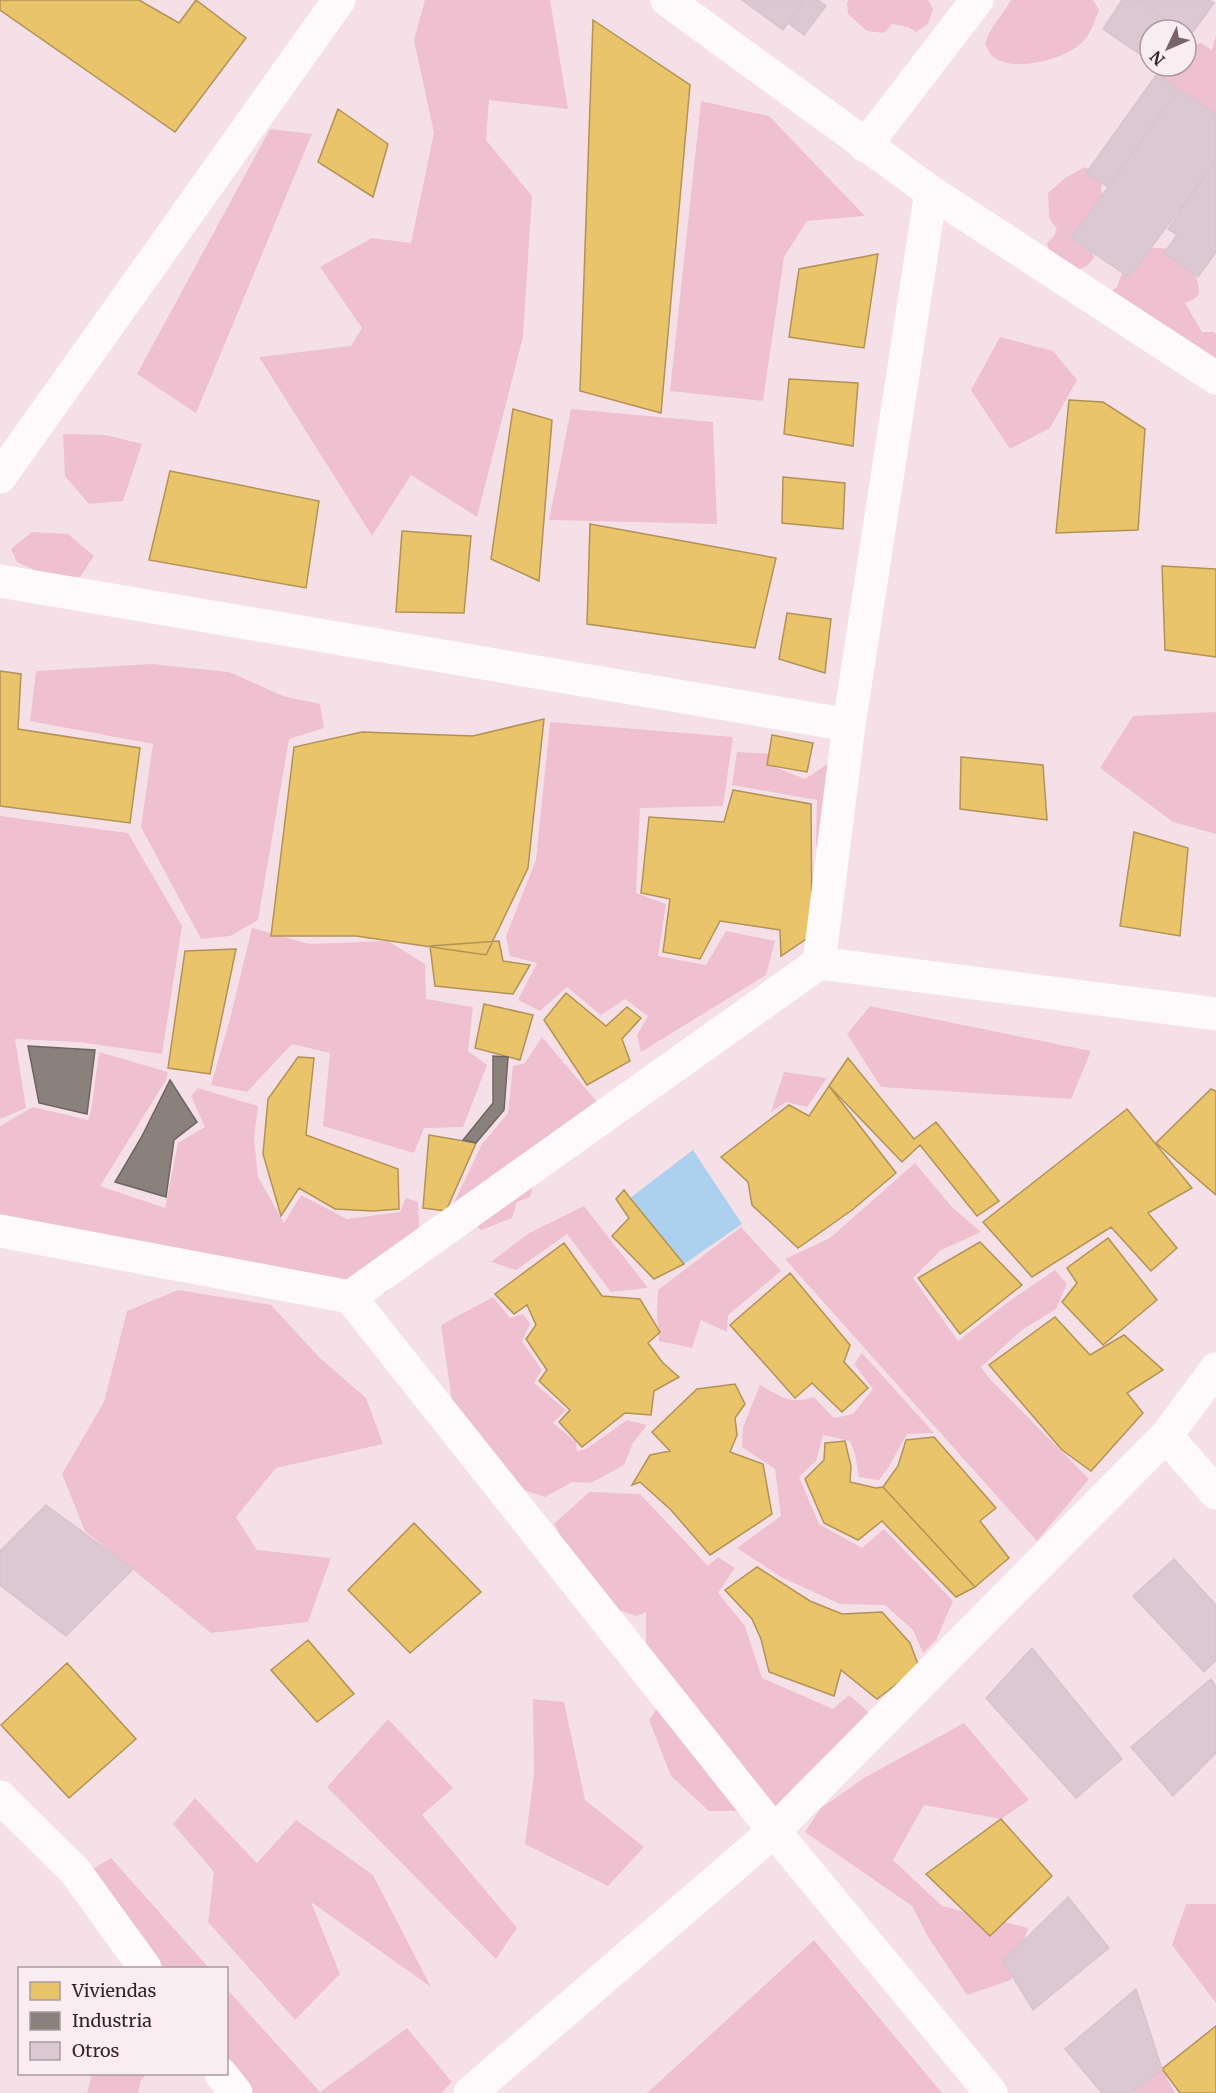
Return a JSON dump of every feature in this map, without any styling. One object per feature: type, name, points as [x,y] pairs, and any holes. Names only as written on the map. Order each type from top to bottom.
[{"type":"street","points":[[0,477],[339,0]]},
{"type":"street","points":[[667,0],[931,192],[1216,378]]},
{"type":"street","points":[[865,146],[977,0]]},
{"type":"street","points":[[819,963],[849,725],[931,192]]},
{"type":"street","points":[[0,581],[849,725]]},
{"type":"street","points":[[350,1297],[819,963],[1216,1014]]},
{"type":"street","points":[[0,1231],[350,1297],[774,1831],[991,2093]]},
{"type":"street","points":[[470,2093],[774,1831],[1166,1436],[1216,1369]]},
{"type":"street","points":[[1166,1436],[1216,1492]]},
{"type":"street","points":[[0,1797],[75,1871],[144,1967]]},
{"type":"street","points":[[222,2075],[236,2093]]},
{"type":"shaded area","points":[[425,0],[550,0],[568,109],[489,100],[486,140],[532,196],[523,337],[477,517],[411,475],[372,536],[259,357],[351,346],[362,328],[320,267],[372,238],[411,243],[434,133],[414,40]]},
{"type":"shaded area","points":[[849,0],[928,0],[933,9],[928,24],[916,32],[908,27],[892,24],[884,33],[867,31],[848,14]]},
{"type":"shaded area","points":[[1011,0],[1093,0],[1099,10],[1086,38],[1070,51],[1035,63],[1011,64],[992,56],[985,44],[993,26]]},
{"type":"shaded area","points":[[1216,35],[1216,126],[1188,95],[1163,78],[1198,78],[1198,44],[1201,43],[1212,50]]},
{"type":"shaded area","points":[[701,101],[769,116],[865,216],[807,221],[784,257],[763,401],[670,391]]},
{"type":"shaded area","points":[[270,129],[312,134],[196,413],[137,374]]},
{"type":"shaded area","points":[[1085,167],[1104,178],[1101,188],[1103,202],[1088,244],[1094,258],[1087,266],[1072,272],[1049,251],[1047,243],[1057,229],[1049,218],[1048,193],[1065,178]]},
{"type":"shaded area","points":[[1150,248],[1168,249],[1175,253],[1196,278],[1199,294],[1185,303],[1202,332],[1216,334],[1216,383],[1109,293],[1117,287],[1122,273]]},
{"type":"shaded area","points":[[1000,337],[1053,351],[1077,380],[1050,428],[1010,449],[971,390]]},
{"type":"shaded area","points":[[571,409],[713,422],[717,524],[549,520]]},
{"type":"shaded area","points":[[63,434],[106,435],[142,444],[123,501],[89,504],[65,476]]},
{"type":"shaded area","points":[[32,532],[68,534],[94,556],[80,577],[50,577],[17,562],[11,549]]},
{"type":"shaded area","points":[[151,664],[229,672],[283,696],[320,704],[324,728],[289,739],[258,920],[230,936],[201,939],[141,827],[153,744],[30,721],[36,671]]},
{"type":"shaded area","points":[[1216,712],[1216,834],[1173,822],[1100,768],[1133,716]]},
{"type":"shaded area","points":[[550,722],[733,737],[723,806],[640,808],[636,893],[666,904],[658,956],[706,965],[726,931],[775,941],[766,975],[641,1052],[637,1035],[648,1016],[625,999],[601,1015],[567,987],[540,1011],[518,1000],[537,963],[510,956],[506,936],[536,860]]},
{"type":"shaded area","points":[[737,752],[775,754],[775,767],[805,779],[832,761],[828,842],[816,847],[817,800],[732,785]]},
{"type":"shaded area","points":[[0,816],[128,833],[182,926],[162,1054],[79,1042],[15,1039],[26,1108],[0,1119]]},
{"type":"shaded area","points":[[252,928],[309,944],[388,941],[425,964],[426,999],[473,1007],[468,1051],[487,1065],[463,1127],[424,1128],[414,1153],[323,1126],[330,1053],[292,1044],[247,1092],[211,1085]]},
{"type":"shaded area","points":[[870,1006],[1091,1051],[1071,1099],[881,1087],[847,1034]]},
{"type":"shaded area","points":[[542,1037],[604,1110],[538,1169],[530,1197],[517,1202],[512,1218],[481,1230],[453,1205],[482,1144],[508,1113],[513,1066],[525,1063]]},
{"type":"shaded area","points":[[99,1052],[168,1072],[166,1080],[100,1186],[165,1208],[178,1143],[205,1127],[191,1096],[198,1088],[258,1106],[254,1138],[258,1177],[284,1223],[301,1195],[347,1219],[400,1212],[406,1198],[418,1202],[421,1259],[385,1294],[0,1247],[0,1126],[33,1107],[88,1120]]},
{"type":"shaded area","points":[[784,1072],[827,1078],[807,1107],[786,1102],[771,1112]]},
{"type":"shaded area","points":[[915,1163],[952,1207],[981,1232],[941,1250],[913,1278],[958,1341],[1008,1302],[1055,1270],[1067,1284],[1056,1309],[1022,1330],[981,1367],[989,1378],[1089,1479],[1037,1541],[785,1259],[830,1238]]},
{"type":"shaded area","points":[[584,1206],[648,1288],[611,1292],[567,1234],[516,1270],[491,1262],[529,1233]]},
{"type":"shaded area","points":[[741,1227],[781,1271],[728,1315],[727,1332],[701,1320],[692,1348],[659,1341],[658,1290]]},
{"type":"shaded area","points":[[178,1290],[271,1305],[320,1358],[366,1398],[383,1444],[276,1468],[236,1517],[257,1550],[331,1558],[308,1622],[211,1633],[85,1531],[62,1474],[104,1402],[127,1311]]},
{"type":"shaded area","points":[[493,1297],[510,1318],[523,1314],[530,1324],[522,1341],[542,1370],[534,1383],[566,1410],[553,1423],[576,1442],[577,1451],[586,1449],[627,1420],[647,1425],[633,1443],[624,1465],[591,1483],[572,1482],[545,1497],[512,1486],[454,1415],[441,1325]]},
{"type":"shaded area","points":[[862,1353],[934,1433],[907,1434],[879,1480],[859,1477],[850,1441],[823,1435],[816,1461],[799,1477],[819,1524],[862,1548],[884,1529],[953,1601],[936,1640],[923,1653],[913,1630],[885,1605],[840,1604],[781,1577],[737,1548],[781,1516],[775,1469],[742,1447],[743,1427],[760,1385],[791,1400],[814,1397],[834,1418],[853,1414],[873,1389],[854,1364]]},
{"type":"shaded area","points":[[589,1492],[640,1494],[708,1566],[718,1557],[735,1568],[718,1593],[745,1626],[762,1678],[833,1709],[849,1695],[874,1717],[806,1811],[709,1811],[671,1776],[649,1720],[673,1684],[646,1657],[646,1612],[636,1616],[598,1603],[554,1524]]},
{"type":"shaded area","points":[[533,1699],[564,1702],[585,1800],[644,1847],[608,1886],[525,1844],[534,1774]]},
{"type":"shaded area","points":[[388,1719],[453,1788],[422,1815],[517,1928],[496,1959],[327,1787]]},
{"type":"shaded area","points":[[964,1723],[1029,1800],[1001,1819],[924,1805],[893,1860],[942,1906],[1028,1928],[1011,1980],[967,1995],[928,1937],[912,1906],[805,1832],[820,1809],[864,1778]]},
{"type":"shaded area","points":[[195,1798],[257,1863],[296,1820],[373,1875],[431,1987],[311,1902],[340,1974],[295,2020],[208,1922],[214,1872],[173,1824]]},
{"type":"shaded area","points":[[111,1858],[208,1967],[138,1967],[67,1884]]},
{"type":"shaded area","points":[[1186,1904],[1216,1904],[1216,2003],[1172,1945]]},
{"type":"shaded area","points":[[814,1940],[942,2093],[647,2093]]},
{"type":"shaded area","points":[[228,1990],[320,2092],[407,2028],[452,2082],[441,2093],[247,2093],[228,2071]]},
{"type":"shaded area","points":[[1162,2069],[1175,2093],[1132,2093]]},
{"type":"shaded area","points":[[92,2075],[146,2075],[141,2080],[138,2093],[87,2093]]},
{"type":"water","points":[[693,1150],[742,1224],[684,1264],[630,1198]]},
{"type":"building: Viviendas","points":[[0,0],[139,0],[179,23],[196,0],[246,38],[175,132],[0,10]]},
{"type":"building: Viviendas","points":[[593,20],[690,85],[661,413],[580,391]]},
{"type":"building: Viviendas","points":[[338,109],[388,144],[373,197],[318,162]]},
{"type":"building: Viviendas","points":[[878,254],[864,348],[789,337],[799,269]]},
{"type":"building: Viviendas","points":[[789,379],[858,383],[853,446],[784,434]]},
{"type":"building: Viviendas","points":[[1069,400],[1103,402],[1145,429],[1138,530],[1056,533]]},
{"type":"building: Viviendas","points":[[513,409],[552,420],[539,581],[491,559]]},
{"type":"building: Viviendas","points":[[170,471],[319,501],[306,588],[149,560]]},
{"type":"building: Viviendas","points":[[783,477],[845,483],[843,529],[782,523]]},
{"type":"building: Viviendas","points":[[590,524],[776,558],[755,648],[587,624]]},
{"type":"building: Viviendas","points":[[402,531],[471,536],[464,613],[396,612]]},
{"type":"building: Viviendas","points":[[1162,566],[1216,569],[1216,657],[1165,650]]},
{"type":"building: Viviendas","points":[[787,613],[831,619],[825,673],[779,659]]},
{"type":"building: Viviendas","points":[[0,671],[21,674],[18,729],[140,748],[130,823],[0,806]]},
{"type":"building: Viviendas","points":[[544,719],[528,868],[486,955],[356,936],[271,936],[294,747],[362,732],[473,736]]},
{"type":"building: Viviendas","points":[[772,735],[813,743],[807,772],[767,765]]},
{"type":"building: Viviendas","points":[[961,757],[1043,765],[1047,820],[960,809]]},
{"type":"building: Viviendas","points":[[733,790],[811,804],[812,935],[781,956],[780,930],[720,921],[700,959],[663,952],[670,899],[641,893],[649,817],[724,822]]},
{"type":"building: Viviendas","points":[[1134,832],[1188,848],[1180,936],[1120,926]]},
{"type":"building: Viviendas","points":[[499,941],[503,961],[530,965],[513,994],[435,986],[430,946]]},
{"type":"building: Viviendas","points":[[236,949],[210,1074],[168,1068],[185,951]]},
{"type":"building: Viviendas","points":[[566,993],[606,1026],[627,1007],[641,1018],[622,1039],[630,1061],[587,1085],[544,1020]]},
{"type":"building: Viviendas","points":[[484,1004],[533,1015],[520,1060],[475,1048]]},
{"type":"building: Viviendas","points":[[298,1057],[314,1058],[306,1135],[398,1169],[399,1209],[373,1211],[335,1209],[299,1188],[281,1216],[263,1154],[268,1099]]},
{"type":"building: Viviendas","points":[[848,1058],[914,1139],[936,1122],[999,1201],[977,1216],[920,1145],[902,1162],[829,1086]]},
{"type":"building: Viviendas","points":[[829,1086],[896,1173],[852,1210],[798,1248],[752,1205],[748,1182],[721,1157],[789,1105],[809,1116]]},
{"type":"building: Viviendas","points":[[1211,1089],[1216,1091],[1216,1195],[1156,1143]]},
{"type":"building: Viviendas","points":[[1127,1109],[1192,1188],[1148,1213],[1177,1248],[1151,1271],[1111,1227],[1032,1277],[983,1222]]},
{"type":"building: Viviendas","points":[[429,1135],[476,1143],[446,1211],[423,1208]]},
{"type":"building: Viviendas","points":[[624,1190],[684,1264],[654,1279],[612,1236],[629,1218],[616,1199]]},
{"type":"building: Viviendas","points":[[1108,1238],[1157,1300],[1103,1345],[1062,1302],[1077,1283],[1067,1268]]},
{"type":"building: Viviendas","points":[[980,1242],[1022,1285],[960,1334],[918,1278]]},
{"type":"building: Viviendas","points":[[564,1243],[602,1296],[640,1299],[660,1332],[648,1343],[663,1363],[679,1377],[654,1391],[651,1415],[625,1413],[582,1447],[559,1422],[570,1410],[539,1381],[547,1370],[526,1339],[536,1325],[527,1305],[514,1314],[495,1294]]},
{"type":"building: Viviendas","points":[[790,1273],[850,1345],[844,1362],[868,1388],[842,1412],[812,1383],[795,1398],[730,1325]]},
{"type":"building: Viviendas","points":[[1055,1317],[1090,1355],[1124,1335],[1163,1370],[1127,1393],[1143,1413],[1091,1471],[1062,1450],[989,1365]]},
{"type":"building: Viviendas","points":[[735,1384],[745,1404],[735,1418],[737,1435],[730,1452],[763,1464],[772,1514],[710,1555],[671,1510],[640,1482],[632,1485],[650,1455],[670,1451],[652,1432],[697,1389]]},
{"type":"building: Viviendas","points":[[934,1437],[996,1508],[980,1521],[1009,1558],[975,1587],[883,1487],[898,1466],[906,1440]]},
{"type":"building: Viviendas","points":[[845,1441],[851,1466],[850,1482],[876,1488],[883,1487],[975,1587],[956,1597],[882,1521],[858,1540],[824,1523],[805,1479],[824,1460],[825,1443]]},
{"type":"building: Viviendas","points":[[414,1523],[481,1592],[410,1653],[348,1590]]},
{"type":"building: Viviendas","points":[[757,1567],[810,1601],[842,1614],[882,1612],[910,1643],[919,1667],[877,1699],[841,1670],[834,1696],[769,1672],[761,1639],[752,1619],[725,1590]]},
{"type":"building: Viviendas","points":[[308,1640],[354,1694],[317,1722],[271,1670]]},
{"type":"building: Viviendas","points":[[67,1663],[136,1739],[69,1798],[1,1725]]},
{"type":"building: Viviendas","points":[[1001,1819],[1052,1876],[990,1936],[926,1874]]},
{"type":"building: Viviendas","points":[[1216,2026],[1216,2093],[1180,2093],[1162,2069]]},
{"type":"building: Industria","points":[[28,1046],[95,1050],[87,1114],[39,1103]]},
{"type":"building: Industria","points":[[493,1056],[508,1057],[504,1110],[476,1143],[463,1140],[493,1103]]},
{"type":"building: Industria","points":[[170,1080],[197,1122],[174,1140],[166,1197],[115,1182],[141,1138]]},
{"type":"building: Otros","points":[[742,0],[805,0],[783,30]]},
{"type":"building: Otros","points":[[805,0],[818,0],[826,6],[804,35],[788,23]]},
{"type":"building: Otros","points":[[1122,0],[1137,0],[1163,18],[1138,18],[1138,53],[1103,29]]},
{"type":"building: Otros","points":[[1137,0],[1209,0],[1214,3],[1198,25],[1198,18],[1163,18]]},
{"type":"building: Otros","points":[[1154,78],[1163,78],[1179,89],[1108,187],[1086,173]]},
{"type":"building: Otros","points":[[1179,89],[1216,114],[1216,161],[1129,277],[1071,238]]},
{"type":"building: Otros","points":[[1216,160],[1216,252],[1198,277],[1164,253],[1177,235],[1168,229]]},
{"type":"building: Otros","points":[[46,1505],[133,1569],[66,1636],[0,1585],[0,1551]]},
{"type":"building: Otros","points":[[1174,1559],[1216,1605],[1216,1660],[1204,1672],[1133,1596]]},
{"type":"building: Otros","points":[[1032,1648],[1122,1759],[1076,1798],[986,1698]]},
{"type":"building: Otros","points":[[1211,1679],[1216,1687],[1216,1753],[1173,1796],[1131,1747]]},
{"type":"building: Otros","points":[[1068,1897],[1109,1948],[1033,2010],[1003,1961]]},
{"type":"building: Otros","points":[[1136,1989],[1162,2069],[1132,2093],[1102,2093],[1065,2049]]}]
